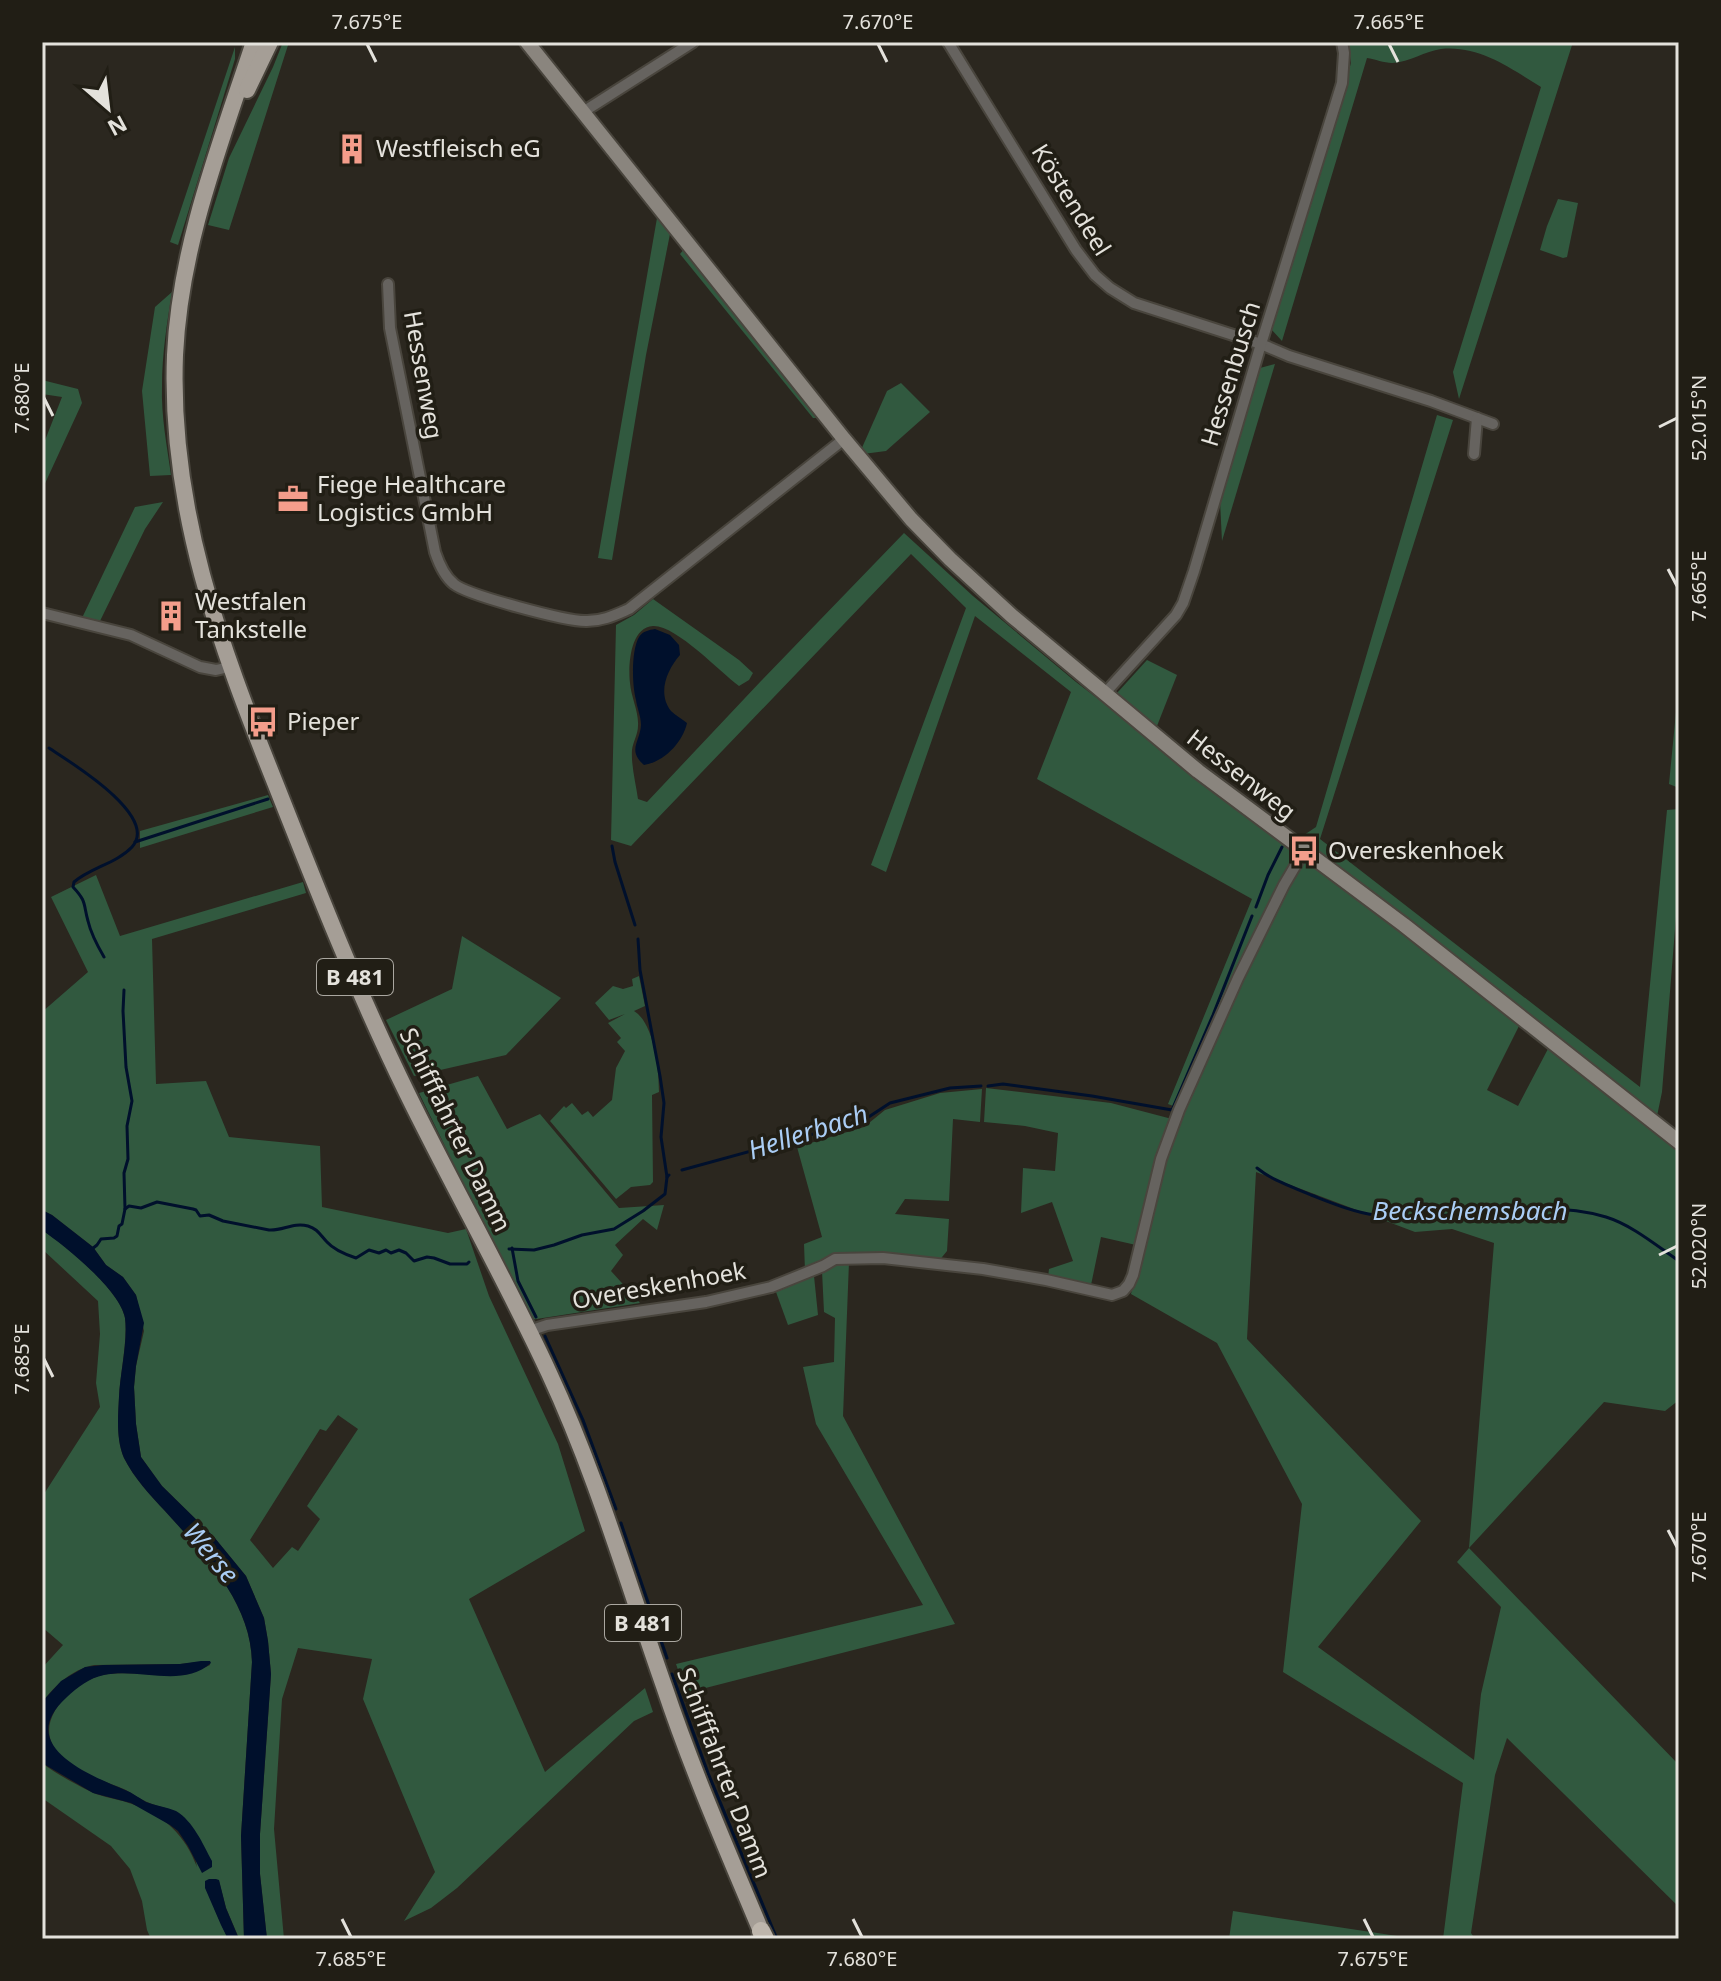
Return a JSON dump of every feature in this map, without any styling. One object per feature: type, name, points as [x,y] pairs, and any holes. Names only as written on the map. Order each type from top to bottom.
[{"type":"main road","name":"Schifffahrter Damm","points":[[254,42],[206,186],[189,251],[178,320],[175,358],[178,447],[186,507],[201,576],[229,667],[316,887],[403,1085],[529,1331],[572,1424],[684,1744],[763,1935]]},
{"type":"main road","name":"Schifffahrter Damm","points":[[222,138],[270,42]]},
{"type":"street","name":"Hessenweg","points":[[527,42],[844,439],[911,519],[950,559],[1012,616],[1198,771],[1404,925],[1679,1142]]},
{"type":"street","points":[[583,112],[693,42]]},
{"type":"street","name":"Köstendeel","points":[[948,42],[1076,250],[1095,275],[1110,288],[1134,303],[1493,424]]},
{"type":"street","name":"Hessenbusch","points":[[1105,693],[1176,615],[1183,603],[1342,83],[1342,42]]},
{"type":"street","name":"Hessenweg","points":[[388,284],[390,330],[435,552],[449,580],[457,587],[488,599],[582,622],[609,618],[629,609],[844,439]]},
{"type":"street","points":[[1474,454],[1477,418]]},
{"type":"street","points":[[42,613],[131,635],[200,667],[216,670],[229,667]]},
{"type":"street","name":"Overeskenhoek","points":[[529,1331],[547,1325],[706,1302],[771,1287],[835,1259],[883,1258],[983,1269],[1112,1295],[1123,1291],[1133,1275],[1161,1159],[1179,1110],[1245,965],[1304,851]]},
{"type":"green space","points":[[283,42],[289,42],[229,230],[208,225],[229,158]]},
{"type":"green space","points":[[1348,42],[1573,42],[1459,399],[1453,372],[1541,87],[1494,59],[1468,51],[1441,49],[1392,63],[1367,58],[1282,341],[1271,329],[1351,63]]},
{"type":"green space","points":[[235,47],[235,59],[178,245],[170,242]]},
{"type":"green space","points":[[1558,199],[1578,203],[1567,257],[1563,258],[1540,250]]},
{"type":"green space","points":[[657,218],[670,234],[646,355],[612,560],[598,558]]},
{"type":"green space","points":[[684,249],[819,418],[813,418],[680,254]]},
{"type":"green space","points":[[172,292],[162,374],[171,475],[150,476],[142,391],[155,307]]},
{"type":"green space","points":[[1275,364],[1222,541],[1220,501],[1260,368]]},
{"type":"green space","points":[[42,380],[78,389],[82,403],[42,490],[42,448],[62,397],[42,394]]},
{"type":"green space","points":[[901,383],[930,412],[886,451],[863,454],[861,450],[887,391]]},
{"type":"green space","points":[[1437,415],[1453,420],[1320,839],[1640,1087],[1667,810],[1679,809],[1679,879],[1662,1092],[1657,1116],[1301,843],[1304,835],[1316,827]]},
{"type":"green space","points":[[163,502],[145,529],[100,621],[82,618],[135,507]]},
{"type":"green space","points":[[904,533],[973,596],[1076,682],[1297,851],[1176,1107],[1168,1104],[1252,899],[1037,779],[1071,692],[975,616],[886,872],[871,865],[966,608],[911,554],[631,846],[611,840],[616,625],[653,599],[753,673],[749,680],[739,686],[673,633],[653,626],[639,633],[632,648],[630,667],[638,721],[632,756],[638,799],[647,802]]},
{"type":"green space","points":[[1147,660],[1177,675],[1157,726],[1117,693]]},
{"type":"green space","points":[[1679,681],[1679,788],[1669,784]]},
{"type":"green space","points":[[268,795],[273,807],[140,848],[140,831]]},
{"type":"green space","points":[[1304,857],[1520,1024],[1487,1090],[1518,1106],[1549,1047],[1679,1149],[1679,1400],[1665,1411],[1604,1402],[1469,1548],[1679,1765],[1679,1907],[1507,1738],[1495,1775],[1471,1933],[1475,1939],[1443,1939],[1463,1783],[1283,1672],[1302,1504],[1217,1343],[1131,1294],[1166,1158],[1183,1110],[1242,979]],"holes":[[[1256,1172],[1415,1232],[1452,1229],[1494,1243],[1469,1548],[1457,1562],[1501,1607],[1481,1694],[1474,1760],[1318,1647],[1421,1521],[1247,1339]]]},
{"type":"green space","points":[[96,875],[120,936],[303,882],[306,893],[152,939],[156,1084],[206,1081],[229,1137],[320,1146],[322,1207],[448,1233],[466,1229],[489,1296],[558,1444],[585,1531],[469,1599],[545,1772],[645,1688],[653,1712],[634,1721],[457,1888],[431,1908],[404,1921],[435,1872],[363,1699],[372,1659],[298,1648],[282,1699],[274,1829],[284,1939],[267,1939],[260,1874],[260,1834],[271,1674],[264,1618],[246,1576],[214,1537],[162,1486],[141,1457],[134,1387],[144,1331],[136,1295],[93,1247],[42,1210],[42,1012],[88,972],[51,897]],"holes":[[[338,1415],[358,1429],[307,1506],[320,1519],[298,1551],[292,1547],[273,1568],[250,1540],[320,1429],[326,1431]]]},
{"type":"green space","points":[[462,936],[561,998],[506,1055],[414,1076],[386,1020],[452,989]]},
{"type":"green space","points":[[639,976],[645,1006],[634,1011],[641,1017],[651,1036],[659,1082],[659,1092],[652,1095],[653,1182],[631,1187],[616,1199],[550,1121],[564,1106],[566,1108],[572,1103],[582,1115],[588,1111],[593,1117],[612,1100],[616,1068],[625,1051],[617,1042],[621,1038],[608,1023],[625,1014],[609,1020],[595,1003],[613,986],[623,989],[633,986],[632,979]]},
{"type":"green space","points":[[478,1076],[507,1129],[540,1114],[619,1208],[664,1205],[657,1230],[643,1219],[615,1245],[623,1255],[611,1271],[640,1303],[530,1320],[419,1093]]},
{"type":"green space","points":[[986,1088],[1111,1103],[1172,1119],[1136,1245],[1101,1237],[1091,1285],[1048,1277],[1049,1269],[1073,1261],[1052,1202],[1021,1213],[1023,1168],[1055,1171],[1058,1133],[984,1122]]},
{"type":"green space","points":[[982,1089],[980,1122],[953,1119],[949,1201],[905,1199],[895,1214],[949,1219],[947,1251],[938,1262],[835,1256],[805,1271],[804,1244],[822,1237],[797,1147],[864,1127],[885,1110],[940,1093]]},
{"type":"green space","points":[[42,1230],[90,1269],[121,1307],[125,1318],[125,1336],[118,1428],[124,1458],[143,1486],[209,1561],[234,1599],[250,1640],[252,1662],[241,1836],[244,1939],[239,1939],[219,1881],[214,1908],[228,1939],[151,1939],[130,1869],[111,1846],[42,1798],[42,1763],[90,1791],[154,1814],[180,1836],[197,1867],[190,1829],[182,1816],[83,1772],[64,1759],[51,1741],[51,1719],[57,1708],[86,1682],[108,1674],[185,1673],[210,1665],[210,1661],[94,1665],[78,1670],[65,1679],[42,1702],[42,1668],[63,1645],[42,1627],[42,1497],[100,1407],[96,1383],[100,1334],[98,1301],[42,1249]]},
{"type":"green space","points":[[835,1262],[849,1262],[843,1416],[955,1624],[686,1693],[676,1664],[923,1605],[816,1424],[803,1367],[834,1362],[835,1318],[824,1312],[822,1271]]},
{"type":"green space","points":[[814,1276],[818,1315],[788,1325],[776,1292]]},
{"type":"green space","points":[[1233,1911],[1417,1939],[1229,1939]]},
{"type":"water","points":[[655,629],[670,635],[679,645],[680,655],[671,668],[664,689],[671,711],[687,723],[672,750],[659,760],[644,765],[635,750],[641,725],[633,659],[639,637]]},
{"type":"water","name":"Werse","points":[[42,1210],[93,1247],[136,1295],[144,1323],[134,1387],[141,1457],[162,1486],[214,1537],[246,1576],[264,1618],[271,1674],[260,1834],[260,1874],[267,1939],[244,1939],[241,1836],[252,1662],[250,1640],[234,1599],[209,1561],[143,1486],[124,1458],[118,1420],[125,1318],[103,1282],[42,1230]]},
{"type":"water","points":[[211,1663],[187,1675],[117,1673],[93,1678],[67,1697],[53,1714],[48,1730],[52,1743],[62,1756],[76,1766],[146,1802],[182,1815],[197,1833],[212,1861],[212,1867],[202,1873],[178,1831],[170,1825],[131,1803],[93,1793],[42,1763],[42,1702],[61,1681],[85,1667]]},
{"type":"water","points":[[219,1880],[239,1939],[228,1939],[221,1925],[205,1888],[205,1881]]},
{"type":"waterway","points":[[49,748],[109,791],[134,820],[137,834],[132,847],[74,882],[73,887],[83,900],[91,930],[104,957]]},
{"type":"waterway","points":[[135,842],[268,799]]},
{"type":"waterway","points":[[612,846],[635,925]]},
{"type":"waterway","points":[[1256,907],[1282,847]]},
{"type":"waterway","points":[[988,1086],[1003,1084],[1172,1110],[1252,916]]},
{"type":"waterway","points":[[638,939],[640,970],[664,1103],[661,1137],[667,1177]]},
{"type":"waterway","points":[[92,1249],[101,1239],[117,1236],[125,1209],[127,1126],[132,1101],[126,1067],[124,990]]},
{"type":"waterway","name":"Hellerbach","points":[[682,1170],[864,1120],[890,1103],[950,1088],[981,1086]]},
{"type":"waterway","name":"Beckschemsbach","points":[[1257,1168],[1276,1180],[1327,1201],[1383,1216],[1421,1217],[1543,1209],[1585,1212],[1625,1225],[1679,1261]]},
{"type":"waterway","name":"Hellerbach","points":[[509,1249],[534,1250],[614,1229],[665,1194],[669,1175]]},
{"type":"waterway","name":"Hellerbach","points":[[125,1209],[129,1206],[141,1208],[157,1202],[193,1209],[200,1216],[209,1215],[223,1221],[269,1230],[308,1226],[333,1247],[356,1258],[369,1250],[379,1253],[399,1250],[414,1261],[427,1257],[450,1264],[469,1262]]},
{"type":"waterway","points":[[512,1248],[518,1281],[536,1317]]},
{"type":"waterway","points":[[545,1336],[583,1420],[616,1509]]},
{"type":"waterway","points":[[621,1523],[667,1658]]},
{"type":"waterway","points":[[672,1674],[708,1773],[777,1939]]},
{"type":"place","name":"Westfleisch eG","points":[[352,149]]},
{"type":"place","name":"Fiege Healthcare Logistics GmbH","points":[[293,499]]},
{"type":"place","name":"Westfalen Tankstelle","points":[[171,616]]},
{"type":"place","name":"Pieper","points":[[263,722]]},
{"type":"place","name":"Overeskenhoek","points":[[1304,851]]}]
